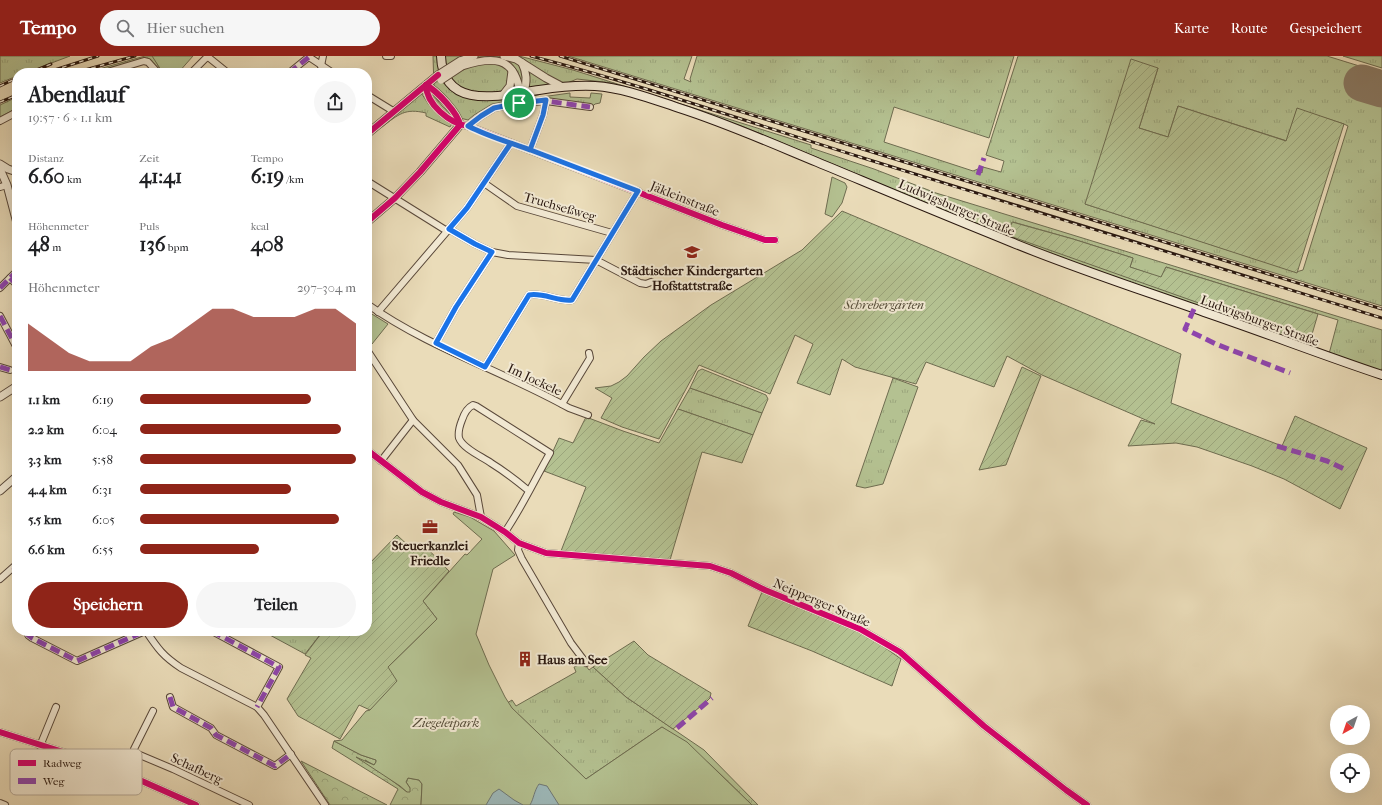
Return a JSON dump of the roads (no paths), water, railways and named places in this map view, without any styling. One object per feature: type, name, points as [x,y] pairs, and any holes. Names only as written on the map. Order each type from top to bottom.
[{"type":"main road","name":"Ludwigsburger Straße","points":[[441,60],[442,71],[450,84],[461,92],[470,96],[503,95],[562,86],[578,85],[609,87],[692,112],[737,129],[1024,248],[1088,272],[1382,375]]},
{"type":"street","points":[[295,68],[309,56],[324,68]]},
{"type":"street","points":[[321,66],[323,56]]},
{"type":"street","points":[[386,56],[391,56]]},
{"type":"street","points":[[372,130],[426,85],[474,56]]},
{"type":"street","points":[[504,56],[516,59],[562,86]]},
{"type":"street","points":[[196,68],[208,58],[221,68]]},
{"type":"street","points":[[461,63],[493,59],[506,63],[512,69],[522,92]]},
{"type":"street","points":[[119,68],[144,60],[151,64],[154,68]]},
{"type":"street","points":[[522,63],[526,71],[527,78],[522,92]]},
{"type":"street","points":[[503,95],[510,86],[512,80],[512,69]]},
{"type":"street","points":[[439,78],[438,88],[442,99]]},
{"type":"street","points":[[426,85],[442,99],[464,126]]},
{"type":"street","name":"Jäkleinstraße","points":[[426,85],[426,91],[433,103],[448,117],[464,126],[638,191],[669,205],[722,225],[765,240],[775,240]]},
{"type":"street","points":[[372,98],[393,111]]},
{"type":"street","points":[[530,150],[543,115],[546,100]]},
{"type":"street","points":[[372,218],[395,198],[464,126],[494,108],[546,100],[590,108]]},
{"type":"street","points":[[0,121],[12,115]]},
{"type":"street","points":[[378,312],[467,208],[511,143]]},
{"type":"street","points":[[0,164],[12,170]]},
{"type":"street","points":[[0,169],[3,186],[12,209]]},
{"type":"street","name":"Truchseßweg","points":[[484,183],[517,206],[612,232]]},
{"type":"street","points":[[372,184],[448,230],[492,252],[508,255],[596,260],[640,283],[646,284],[651,282]]},
{"type":"street","points":[[485,367],[529,295],[572,300],[638,191]]},
{"type":"street","points":[[436,343],[456,307],[492,252]]},
{"type":"street","points":[[0,288],[10,278],[12,280]]},
{"type":"street","name":"Im Jockele","points":[[372,308],[436,343],[588,415]]},
{"type":"street","points":[[0,316],[12,339]]},
{"type":"street","points":[[562,404],[590,358],[589,353]]},
{"type":"street","points":[[372,358],[413,420],[458,465],[477,495],[481,517]]},
{"type":"street","points":[[0,367],[10,370]]},
{"type":"street","points":[[0,397],[12,389]]},
{"type":"street","points":[[505,532],[517,514],[550,453],[476,406],[473,405],[468,408],[461,421],[459,430],[459,438],[462,443],[529,491]]},
{"type":"street","points":[[381,461],[413,420]]},
{"type":"street","name":"Neipperger Straße","points":[[372,454],[422,492],[440,502],[481,517],[519,543],[546,552],[710,566],[731,573],[770,592],[860,629],[900,652],[984,726],[1060,786],[1088,805]]},
{"type":"street","points":[[0,491],[12,480]]},
{"type":"street","points":[[519,543],[518,550],[522,559],[571,643],[586,663]]},
{"type":"street","points":[[0,579],[12,570]]},
{"type":"street","points":[[29,636],[77,661],[134,636]]},
{"type":"street","points":[[149,636],[158,650],[181,668],[257,707],[325,805]]},
{"type":"street","points":[[221,636],[279,667],[257,707]]},
{"type":"street","points":[[170,697],[173,707],[211,728],[216,735],[275,766],[291,754]]},
{"type":"street","points":[[40,746],[56,707]]},
{"type":"street","points":[[134,749],[153,710]]},
{"type":"street","points":[[0,732],[50,749]]},
{"type":"street","name":"Schafberg","points":[[142,756],[248,805]]},
{"type":"street","points":[[142,781],[196,805]]},
{"type":"street","points":[[0,803],[5,805]]},
{"type":"water","points":[[539,784],[547,786],[559,805],[530,805]]},
{"type":"water","points":[[499,789],[523,805],[486,805],[493,793]]},
{"type":"railway","points":[[61,68],[98,56]]},
{"type":"railway","points":[[92,68],[135,56]]},
{"type":"railway","points":[[531,56],[655,92],[990,198],[1382,318]]},
{"type":"railway","points":[[560,56],[1382,309]]},
{"type":"railway","points":[[42,68],[51,64]]},
{"type":"railway","points":[[0,86],[12,80]]},
{"type":"railway","points":[[0,102],[12,97]]},
{"type":"place","name":"Städtischer Kindergarten Hofstattstraße","points":[[692,252]]},
{"type":"place","name":"Steuerkanzlei Friedle","points":[[430,527]]},
{"type":"place","name":"Haus am See","points":[[525,659]]},
{"type":"park label","name":"Schrebergärten","points":[[884,304]]},
{"type":"park label","name":"Ziegeleipark","points":[[446,722]]}]
